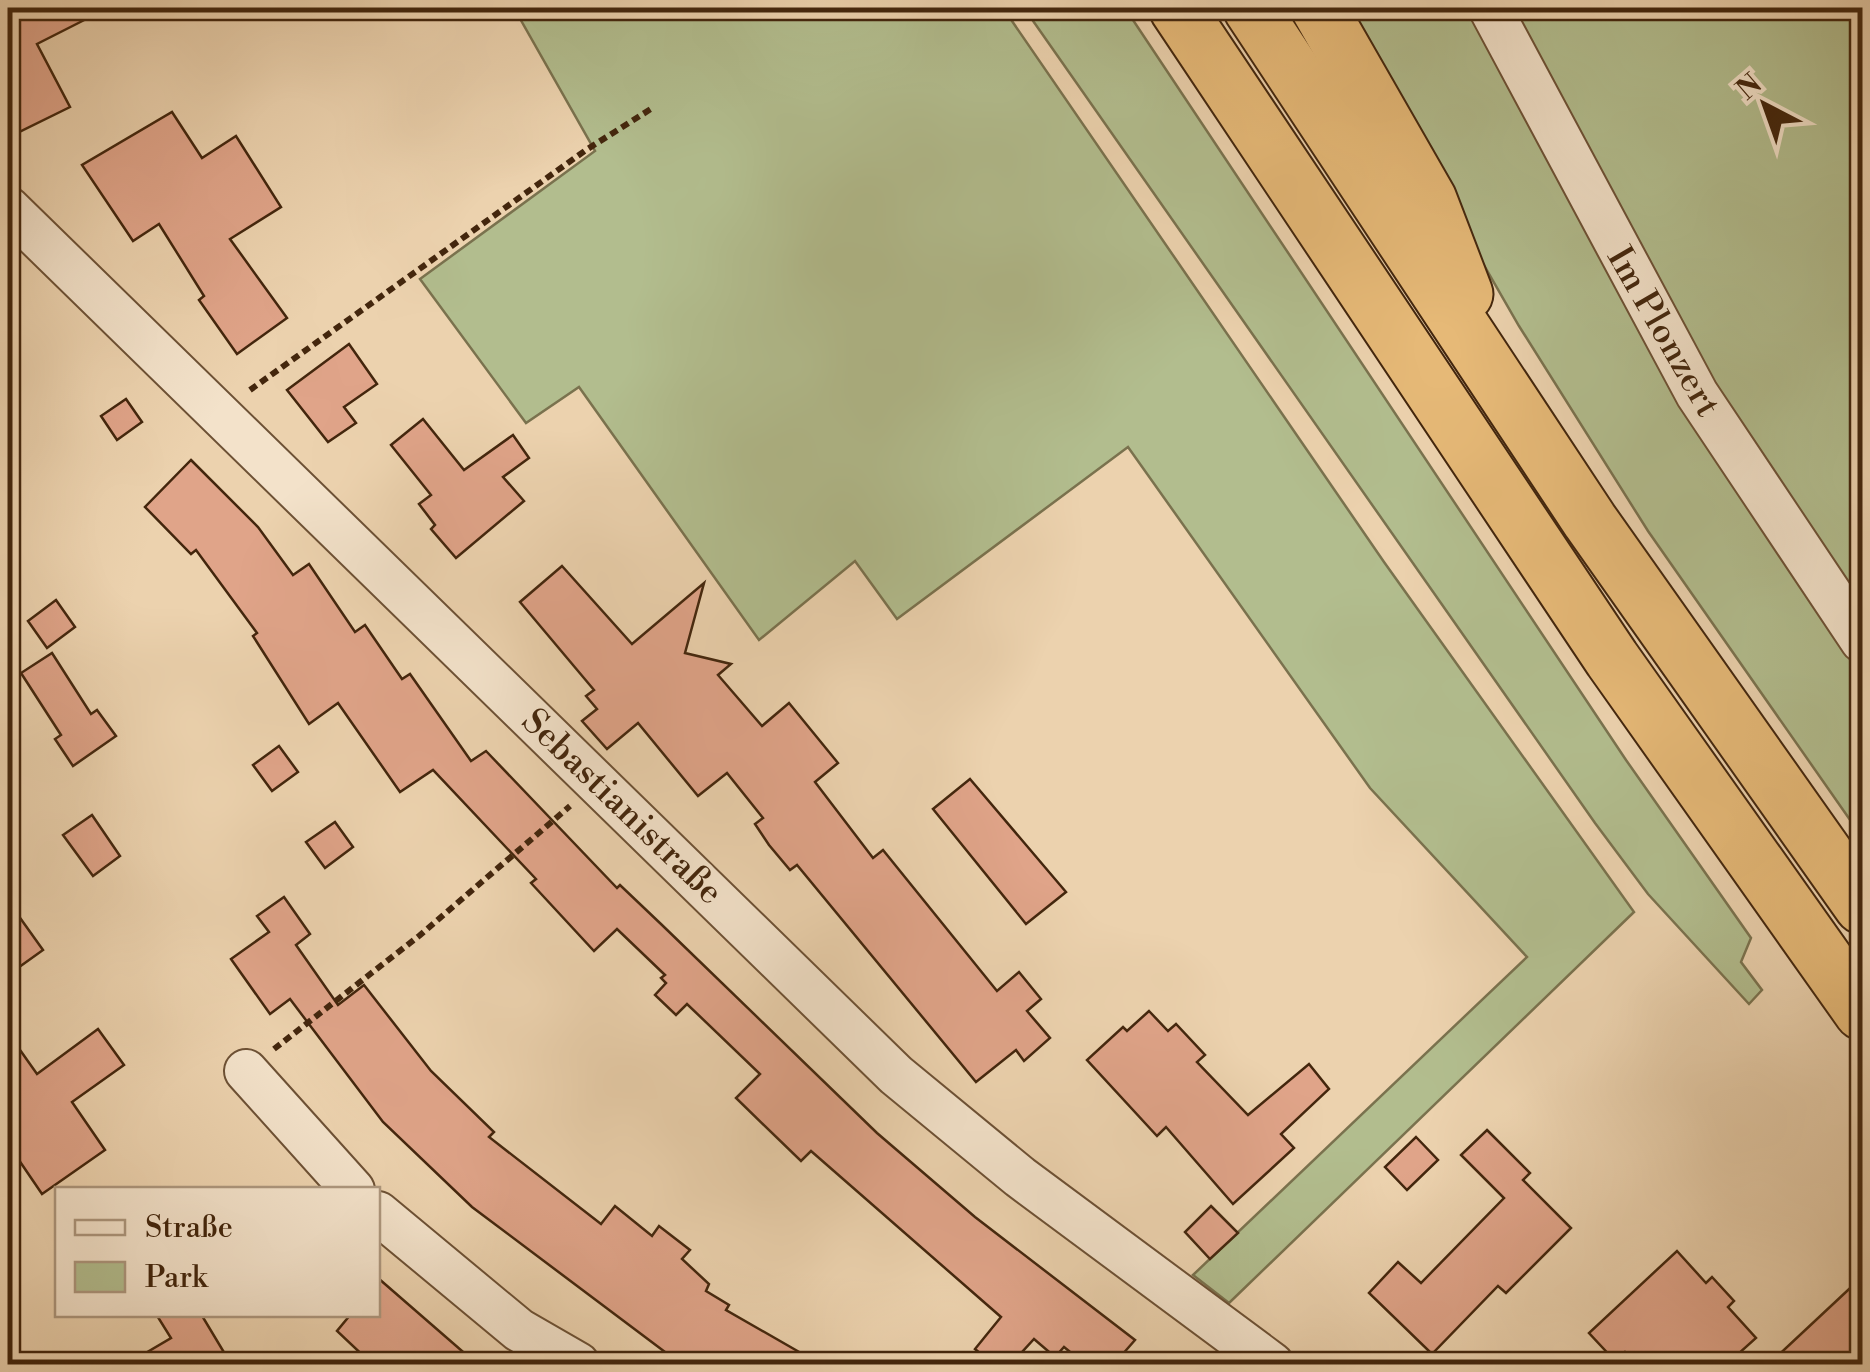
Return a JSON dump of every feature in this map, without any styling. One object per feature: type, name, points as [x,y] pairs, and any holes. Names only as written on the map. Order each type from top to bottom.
[{"type":"highway","points":[[1177,8],[1623,675],[1862,1012]]},
{"type":"highway","points":[[1251,8],[1684,658],[1862,906]]},
{"type":"highway","points":[[1320,8],[1429,200],[1498,381]]},
{"type":"street","name":"Im Plonzert","points":[[1490,8],[1670,349],[1732,450],[1862,641]]},
{"type":"street","name":"Sebastianistraße","points":[[8,208],[216,415],[922,1098],[1020,1178],[1272,1364]]},
{"type":"street","points":[[246,1070],[350,1187]]},
{"type":"street","points":[[380,1214],[519,1330],[578,1364]]},
{"type":"path","points":[[216,415],[586,150],[654,106]]},
{"type":"path","points":[[246,1070],[419,936],[597,783]]},
{"type":"green space","points":[[514,8],[1003,8],[1384,562],[1634,912],[1229,1303],[1193,1275],[1527,957],[1370,788],[1128,447],[897,619],[855,561],[759,640],[579,387],[526,423],[420,279],[595,151]]},
{"type":"green space","points":[[1024,8],[1125,8],[1626,760],[1751,938],[1741,962],[1762,990],[1749,1004],[1648,894],[1595,823]]},
{"type":"green space","points":[[1336,8],[1862,8],[1862,837],[1648,531],[1519,326]]},
{"type":"building","points":[[8,8],[108,8],[37,44],[70,107],[17,133],[8,115]]},
{"type":"building","points":[[172,112],[202,158],[236,136],[281,207],[230,239],[287,318],[237,354],[199,300],[204,296],[159,224],[133,241],[82,165]]},
{"type":"building","points":[[349,344],[377,384],[344,407],[356,423],[328,442],[287,390]]},
{"type":"building","points":[[126,399],[142,422],[117,440],[101,416]]},
{"type":"building","points":[[423,419],[464,470],[513,435],[529,458],[503,477],[524,501],[456,558],[431,529],[435,525],[419,504],[431,495],[391,445]]},
{"type":"building","points":[[191,460],[258,527],[293,575],[309,564],[355,632],[365,625],[402,679],[410,674],[471,761],[486,751],[617,888],[620,885],[877,1133],[975,1217],[1135,1340],[1114,1364],[1085,1364],[1064,1347],[1055,1357],[1034,1339],[1011,1364],[993,1364],[975,1349],[1001,1317],[811,1151],[801,1161],[736,1098],[760,1074],[687,1004],[676,1015],[655,995],[666,983],[661,978],[665,975],[617,929],[594,951],[531,883],[536,879],[433,770],[400,792],[338,703],[309,724],[253,636],[257,633],[196,550],[191,554],[145,507]]},
{"type":"building","points":[[562,566],[632,644],[704,583],[685,653],[731,664],[718,675],[762,726],[789,703],[838,763],[815,782],[873,858],[883,850],[997,991],[1019,972],[1041,999],[1027,1011],[1050,1038],[1024,1061],[1016,1050],[976,1082],[797,865],[790,870],[769,845],[755,824],[763,818],[727,773],[698,796],[638,723],[607,749],[582,721],[597,709],[586,696],[594,690],[520,602]]},
{"type":"building","points":[[56,600],[75,627],[47,648],[28,621]]},
{"type":"building","points":[[52,653],[91,714],[97,710],[116,736],[73,766],[55,739],[61,735],[21,673]]},
{"type":"building","points":[[279,746],[298,772],[272,791],[253,765]]},
{"type":"building","points":[[970,779],[1066,892],[1026,924],[933,809]]},
{"type":"building","points":[[92,815],[120,856],[93,876],[63,835]]},
{"type":"building","points":[[335,822],[353,847],[325,868],[306,842]]},
{"type":"building","points":[[284,897],[310,934],[296,945],[338,1005],[364,985],[431,1071],[494,1132],[489,1137],[601,1224],[615,1206],[652,1236],[659,1226],[690,1250],[682,1259],[709,1284],[706,1291],[729,1305],[726,1310],[820,1364],[681,1364],[472,1207],[383,1122],[290,999],[270,1014],[231,959],[269,932],[257,916]]},
{"type":"building","points":[[8,901],[43,950],[8,975]]},
{"type":"building","points":[[1149,1011],[1168,1031],[1176,1024],[1205,1055],[1197,1062],[1248,1115],[1309,1064],[1329,1089],[1281,1134],[1294,1148],[1233,1204],[1166,1127],[1157,1136],[1087,1060],[1123,1027],[1127,1031]]},
{"type":"building","points":[[98,1029],[124,1065],[72,1102],[105,1150],[42,1194],[8,1144],[8,1033],[37,1074]]},
{"type":"building","points":[[1487,1130],[1530,1173],[1523,1180],[1571,1228],[1506,1293],[1498,1286],[1432,1354],[1369,1293],[1398,1262],[1421,1283],[1504,1198],[1461,1155]]},
{"type":"building","points":[[1416,1137],[1438,1160],[1407,1190],[1385,1167]]},
{"type":"building","points":[[1211,1206],[1238,1233],[1210,1259],[1185,1232]]},
{"type":"building","points":[[1677,1251],[1706,1283],[1712,1277],[1734,1301],[1728,1307],[1756,1338],[1727,1364],[1637,1364],[1625,1352],[1616,1362],[1589,1333]]},
{"type":"building","points":[[1862,1277],[1862,1364],[1769,1364]]},
{"type":"building","points":[[380,1280],[477,1364],[372,1364],[337,1331],[349,1317],[380,1317]]},
{"type":"building","points":[[158,1317],[203,1317],[231,1364],[127,1364],[171,1338]]}]
